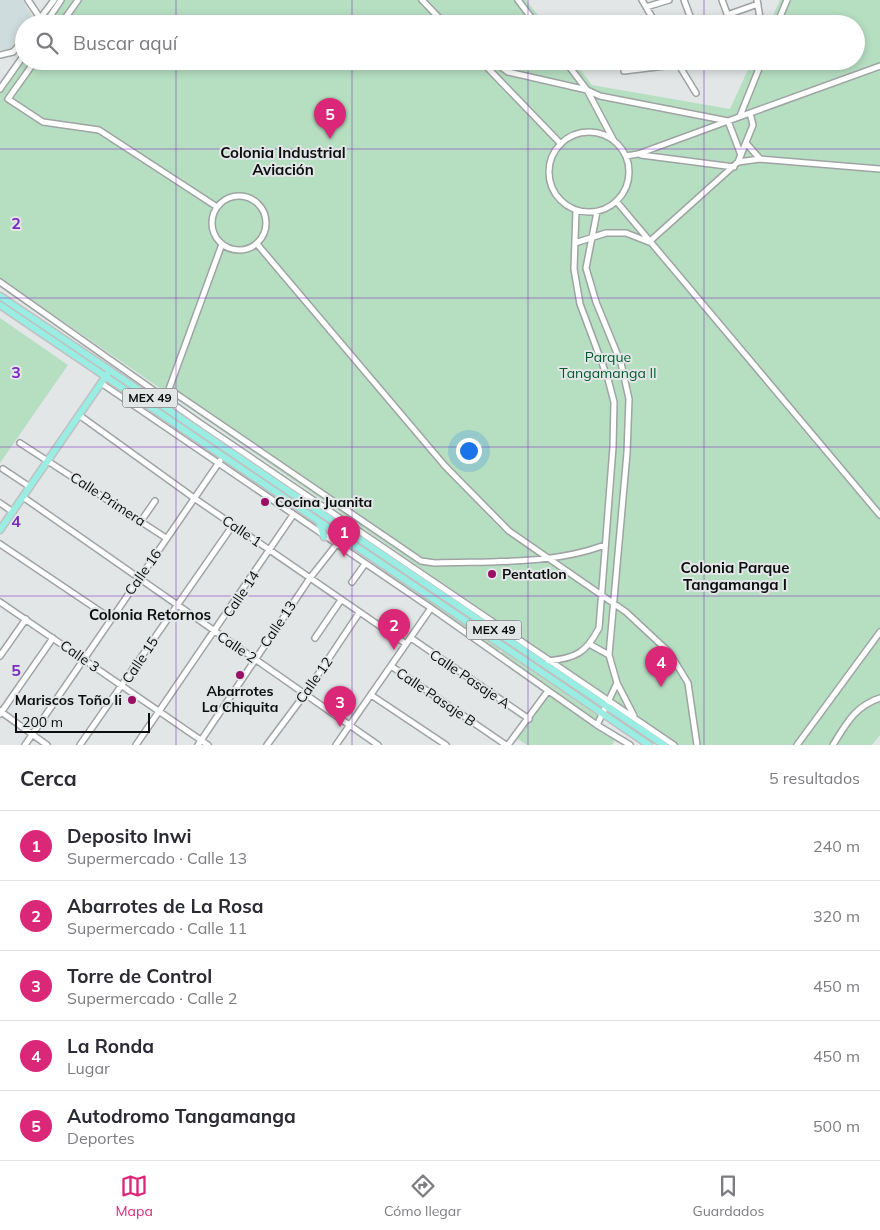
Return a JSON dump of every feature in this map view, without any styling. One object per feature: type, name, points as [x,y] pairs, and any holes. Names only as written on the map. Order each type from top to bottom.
[{"type":"main road","name":"MEX 49","points":[[0,296],[40,323],[79,354]]},
{"type":"main road","name":"MEX 49","points":[[0,305],[183,420],[256,478],[649,745]]},
{"type":"main road","name":"MEX 49","points":[[108,373],[129,392],[159,412],[183,420]]},
{"type":"main road","points":[[0,530],[108,373]]},
{"type":"main road","name":"MEX 49","points":[[225,453],[262,469],[347,531],[384,552],[540,661],[648,730],[664,745]]},
{"type":"main road","points":[[319,521],[324,537]]},
{"type":"street","points":[[28,0],[36,15]]},
{"type":"street","points":[[46,15],[54,0]]},
{"type":"street","points":[[48,15],[61,0]]},
{"type":"street","points":[[67,15],[78,0]]},
{"type":"street","points":[[422,0],[436,15]]},
{"type":"street","points":[[518,0],[529,15]]},
{"type":"street","points":[[642,0],[651,15]]},
{"type":"street","points":[[646,7],[668,0]]},
{"type":"street","points":[[684,0],[690,15]]},
{"type":"street","points":[[722,0],[727,15],[757,2],[759,15]]},
{"type":"street","points":[[781,15],[787,0]]},
{"type":"street","points":[[0,55],[15,50]]},
{"type":"street","points":[[626,156],[638,154],[880,66]]},
{"type":"street","points":[[0,90],[15,68]]},
{"type":"street","points":[[29,70],[8,99],[43,122],[100,130],[217,207]]},
{"type":"street","points":[[490,70],[561,144]]},
{"type":"street","points":[[505,70],[587,90],[600,96],[728,121]]},
{"type":"street","points":[[572,70],[587,90],[614,141],[626,156],[629,177],[627,186],[617,202],[597,212],[576,211],[559,200],[550,181],[551,160],[561,144],[568,138],[587,132],[606,136],[614,141]]},
{"type":"street","points":[[624,71],[630,70]]},
{"type":"street","points":[[684,70],[696,93]]},
{"type":"street","points":[[740,116],[758,70]]},
{"type":"street","points":[[649,242],[738,162],[752,125],[750,113]]},
{"type":"street","points":[[728,121],[741,155]]},
{"type":"street","points":[[746,144],[760,159]]},
{"type":"street","points":[[638,154],[734,167]]},
{"type":"street","points":[[738,162],[760,159],[880,169]]},
{"type":"street","points":[[238,195],[255,200],[261,206],[267,220],[264,236],[257,244],[245,250],[237,250],[222,244],[212,228],[212,221],[217,207],[230,197],[238,195]]},
{"type":"street","points":[[617,202],[649,242],[878,509],[880,515]]},
{"type":"street","points":[[540,661],[569,658],[581,653],[591,644],[599,628],[613,447],[614,402],[608,379],[580,304],[574,269],[576,211]]},
{"type":"street","points":[[597,212],[586,268],[596,302],[622,363],[629,399],[627,453],[609,656],[617,683],[635,718]]},
{"type":"street","points":[[575,243],[590,240],[606,233],[626,232],[649,242]]},
{"type":"street","points":[[222,244],[169,389],[421,561],[435,563],[548,558],[590,550],[605,545]]},
{"type":"street","points":[[257,244],[445,466],[509,531],[626,612],[668,652],[688,683],[697,745]]},
{"type":"street","points":[[0,282],[112,360],[183,420],[262,469],[384,552],[549,660],[607,703],[635,718],[648,730],[674,745]]},
{"type":"street","points":[[40,323],[47,314]]},
{"type":"street","points":[[108,373],[112,360]]},
{"type":"street","points":[[101,383],[337,546],[431,608],[597,725],[630,745]]},
{"type":"street","points":[[124,399],[129,392]]},
{"type":"street","points":[[154,419],[159,412]]},
{"type":"street","name":"Calle 1","points":[[79,416],[406,644]]},
{"type":"street","points":[[174,432],[183,420]]},
{"type":"street","name":"Calle Primera","points":[[20,443],[166,538]]},
{"type":"street","name":"Calle 16","points":[[25,745],[110,618],[225,453]]},
{"type":"street","points":[[3,469],[30,487]]},
{"type":"street","points":[[250,485],[262,469]]},
{"type":"street","name":"Calle 2","points":[[23,497],[378,745]]},
{"type":"street","points":[[141,521],[155,502]]},
{"type":"street","points":[[0,503],[13,512]]},
{"type":"street","name":"Calle 14","points":[[136,745],[294,515]]},
{"type":"street","name":"Calle 15","points":[[80,745],[233,525]]},
{"type":"street","name":"Calle 13","points":[[199,742],[310,578],[347,531]]},
{"type":"street","points":[[0,544],[110,618]]},
{"type":"street","points":[[373,569],[384,552]]},
{"type":"street","points":[[352,582],[365,564]]},
{"type":"street","points":[[315,638],[341,600]]},
{"type":"street","name":"Calle 3","points":[[0,602],[159,711],[199,742],[208,745]]},
{"type":"street","points":[[336,745],[431,608]]},
{"type":"street","name":"Calle 12","points":[[267,745],[305,694],[359,613]]},
{"type":"street","points":[[0,656],[26,619]]},
{"type":"street","points":[[798,745],[880,632]]},
{"type":"street","points":[[48,745],[0,712],[53,638]]},
{"type":"street","name":"Calle Pasaje A","points":[[411,638],[529,719]]},
{"type":"street","points":[[497,656],[509,640]]},
{"type":"street","points":[[591,644],[609,656]]},
{"type":"street","name":"Calle Pasaje B","points":[[391,666],[507,745]]},
{"type":"street","points":[[597,725],[604,714],[617,683]]},
{"type":"street","points":[[507,745],[529,719],[548,691]]},
{"type":"street","points":[[371,695],[446,745]]},
{"type":"street","points":[[833,745],[852,715],[865,703],[880,698]]},
{"type":"shaded area","points":[[0,0],[23,0],[32,15],[15,15],[15,44],[11,49],[0,50]]},
{"type":"green space","points":[[65,0],[526,0],[538,15],[54,15]]},
{"type":"green space","name":"Parque Tangamanga II","points":[[780,0],[880,0],[880,735],[872,745],[678,745],[0,278],[0,90],[15,69],[581,70],[592,85],[730,109],[748,70],[865,70],[865,15],[773,15]]},
{"type":"green space","points":[[0,318],[68,365],[0,463]]},
{"type":"green space","points":[[106,379],[318,524],[321,533],[104,383]]},
{"type":"green space","points":[[378,565],[501,648],[497,654],[374,569]]},
{"type":"green space","points":[[504,650],[601,716],[597,723],[498,655]]},
{"type":"green space","points":[[548,693],[615,740],[612,745],[527,745],[516,738]]},
{"type":"place","name":"Autodromo Tangamanga","points":[[330,139]]},
{"type":"place","name":"Cocina Juanita","points":[[265,502]]},
{"type":"place","name":"Deposito Inwi","points":[[344,557]]},
{"type":"place","name":"Pentatlon","points":[[492,574]]},
{"type":"place","name":"Abarrotes de La Rosa","points":[[394,650]]},
{"type":"place","name":"Abarrotes La Chiquita","points":[[240,675]]},
{"type":"place","name":"La Ronda","points":[[661,687]]},
{"type":"place","name":"Mariscos Toño Ii","points":[[132,700]]},
{"type":"place","name":"Torre de Control","points":[[340,727]]},
{"type":"district","name":"Colonia Industrial Aviación","points":[[283,162]]},
{"type":"district","name":"Colonia Parque Tangamanga I","points":[[735,576]]},
{"type":"district","name":"Colonia Retornos","points":[[150,615]]}]
